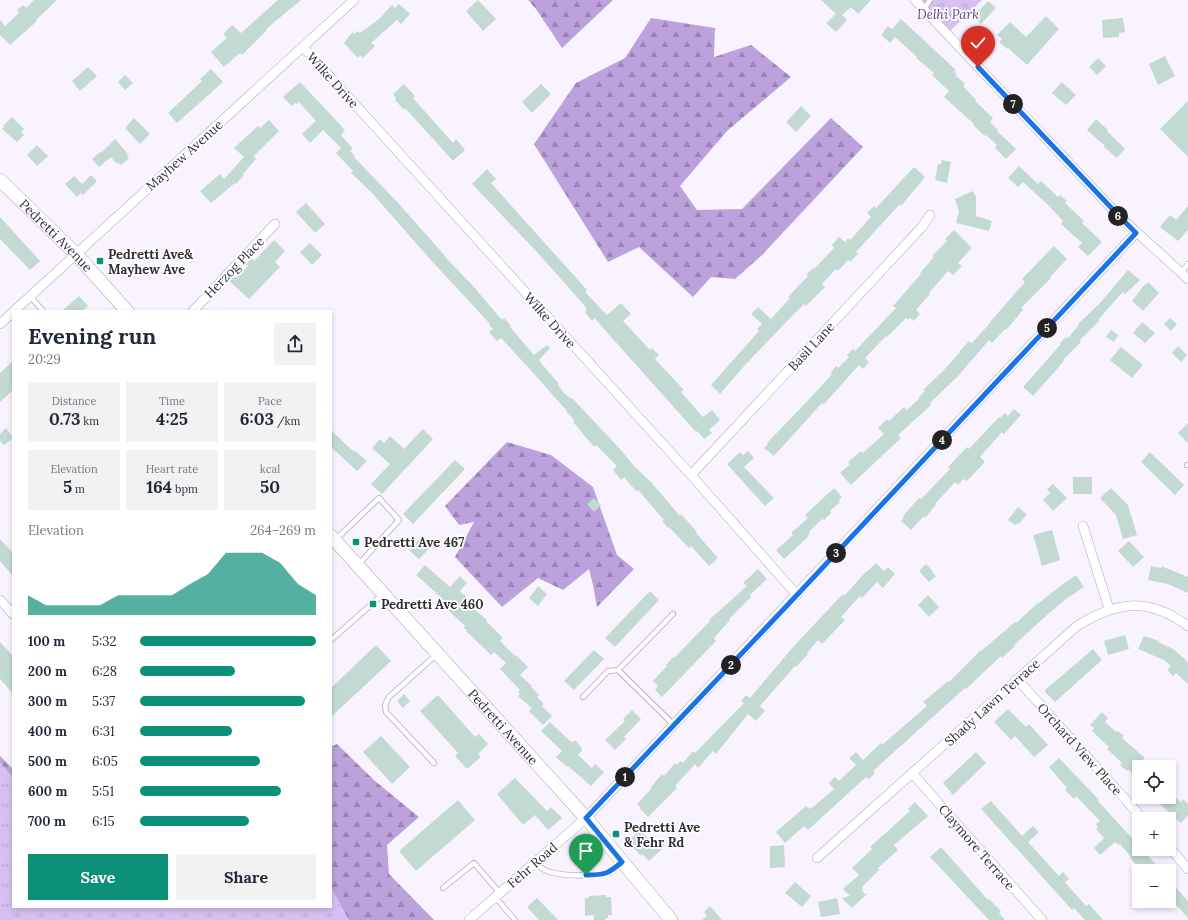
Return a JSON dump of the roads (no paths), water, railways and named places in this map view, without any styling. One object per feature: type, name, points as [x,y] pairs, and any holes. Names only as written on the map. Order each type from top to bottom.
[{"type":"street","name":"Mayhew Avenue","points":[[16,310],[354,0]]},
{"type":"street","points":[[915,0],[1120,217],[1184,276]]},
{"type":"street","name":"Wilke Drive","points":[[303,47],[691,475],[797,595]]},
{"type":"street","name":"Pedretti Avenue","points":[[0,180],[76,254],[126,310]]},
{"type":"street","name":"Basil Lane","points":[[691,475],[922,227],[930,214]]},
{"type":"street","name":"Herzog Place","points":[[193,310],[275,224]]},
{"type":"street","name":"Fehr Road","points":[[470,920],[586,818],[1136,233]]},
{"type":"street","name":"Mayhew Avenue","points":[[0,324],[12,314]]},
{"type":"street","points":[[1083,526],[1109,609]]},
{"type":"street","name":"Pedretti Avenue","points":[[333,538],[586,818],[671,920]]},
{"type":"street","points":[[0,600],[12,613]]},
{"type":"street","name":"Shady Lawn Terrace","points":[[817,858],[1077,626],[1094,615],[1109,609],[1123,606],[1137,606],[1165,612],[1178,618],[1188,626]]},
{"type":"street","name":"Orchard View Place","points":[[1017,679],[1137,812]]},
{"type":"street","name":"Claymore Terrace","points":[[912,773],[1042,920]]},
{"type":"street","points":[[1176,855],[1188,868]]},
{"type":"lane","points":[[924,10],[930,0]]},
{"type":"lane","points":[[1184,276],[1188,264]]},
{"type":"lane","points":[[30,296],[42,310]]},
{"type":"lane","points":[[333,538],[379,498],[399,520],[358,566]]},
{"type":"lane","points":[[332,639],[383,594]]},
{"type":"lane","points":[[583,697],[608,671],[618,670],[673,614]]},
{"type":"lane","points":[[434,763],[386,712],[385,704],[389,696],[437,654]]},
{"type":"lane","points":[[618,670],[674,725]]},
{"type":"lane","points":[[535,863],[543,870],[566,875],[599,875],[611,872],[622,862]]},
{"type":"lane","points":[[443,888],[474,863],[515,920]]},
{"type":"place","name":"Pedretti Ave& Mayhew Ave","points":[[100,261]]},
{"type":"place","name":"Pedretti Ave 467","points":[[356,542]]},
{"type":"place","name":"Pedretti Ave 460","points":[[373,604]]},
{"type":"place","name":"Pedretti Ave & Fehr Rd","points":[[616,834]]},
{"type":"park label","name":"Delhi Park","points":[[948,14]]}]
